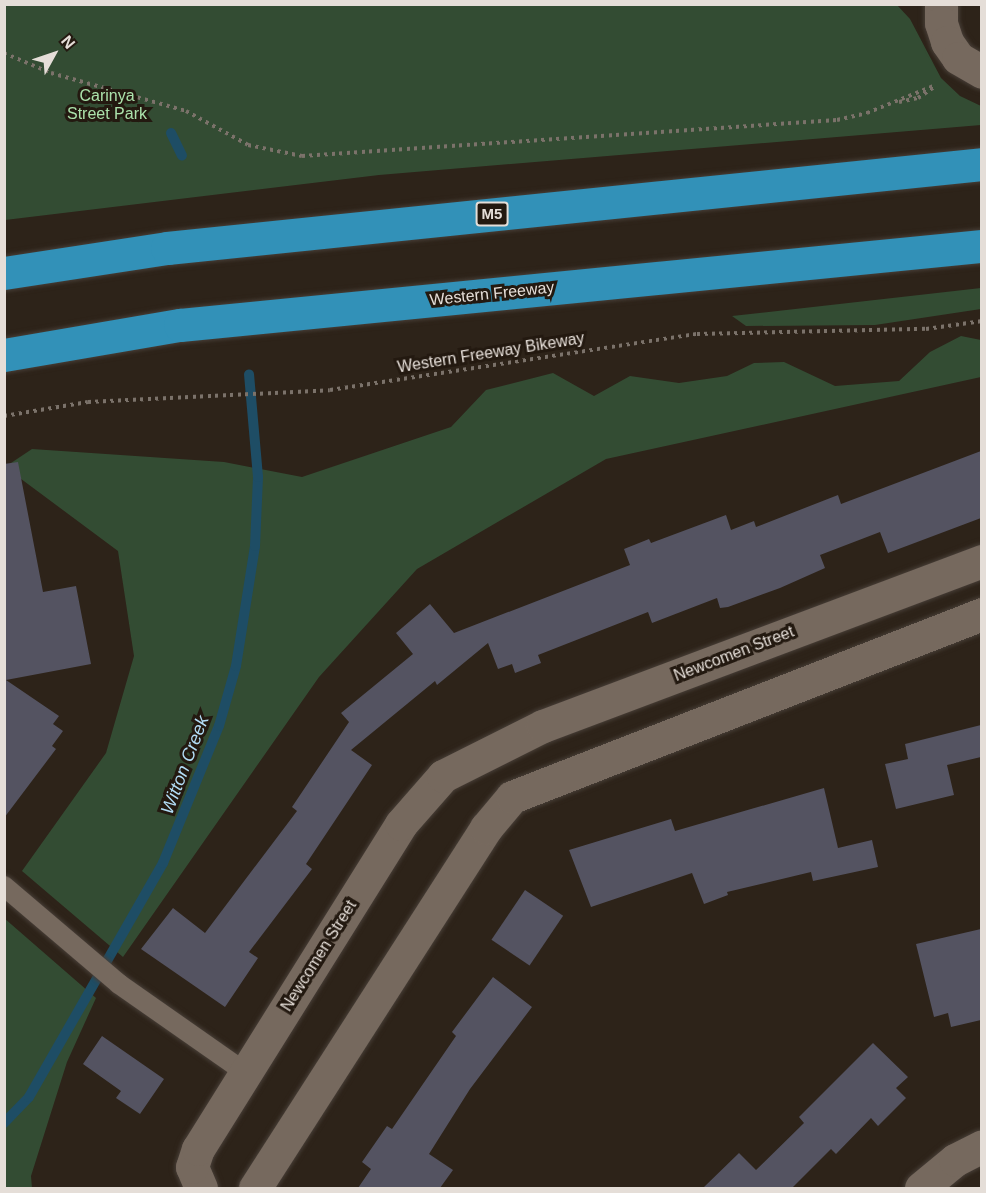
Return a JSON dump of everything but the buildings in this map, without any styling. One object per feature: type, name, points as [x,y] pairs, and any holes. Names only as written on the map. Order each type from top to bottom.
[{"type":"highway","name":"M5","points":[[4,273],[167,248],[981,164]]},
{"type":"highway","name":"Western Freeway","points":[[4,355],[180,325],[981,246]]},
{"type":"street","points":[[922,4],[949,46],[981,72]]},
{"type":"street","points":[[941,4],[941,23],[949,46]]},
{"type":"street","name":"Newcomen Street","points":[[201,1188],[194,1176],[194,1158],[413,807],[443,776],[488,751],[981,561]]},
{"type":"street","points":[[255,1188],[502,806],[521,791],[981,614]]},
{"type":"street","points":[[488,751],[521,791]]},
{"type":"street","points":[[921,1188],[955,1160],[981,1146]]},
{"type":"lane","points":[[949,46],[981,84]]},
{"type":"lane","points":[[4,886],[75,949],[119,984],[246,1073]]},
{"type":"path","points":[[4,53],[51,73],[186,111],[248,145],[302,156],[808,123],[854,117],[892,103],[916,90],[939,84],[918,98],[892,103]]},
{"type":"path","name":"Western Freeway Bikeway","points":[[4,416],[88,402],[323,390],[697,334],[880,331],[981,321]]},
{"type":"green space","name":"Carinya Street Park","points":[[5,4],[897,5],[910,19],[941,78],[960,96],[981,106],[981,125],[379,175],[5,220]]},
{"type":"green space","points":[[981,288],[981,309],[875,325],[746,326],[732,316]]},
{"type":"green space","points":[[961,336],[981,340],[981,377],[606,459],[417,569],[319,677],[123,957],[22,871],[106,753],[134,656],[118,551],[5,467],[32,449],[224,462],[302,477],[451,427],[486,390],[553,373],[594,396],[630,376],[679,383],[727,376],[754,363],[784,362],[835,386],[899,381],[930,352]]},
{"type":"green space","points":[[4,918],[96,998],[67,1062],[31,1176],[32,1188],[5,1188]]},
{"type":"waterway","name":"Witton Creek","points":[[171,133],[182,156]]},
{"type":"waterway","name":"Witton Creek","points":[[4,1123],[29,1097],[163,863],[219,726],[236,666],[255,546],[258,477],[249,374]]}]
